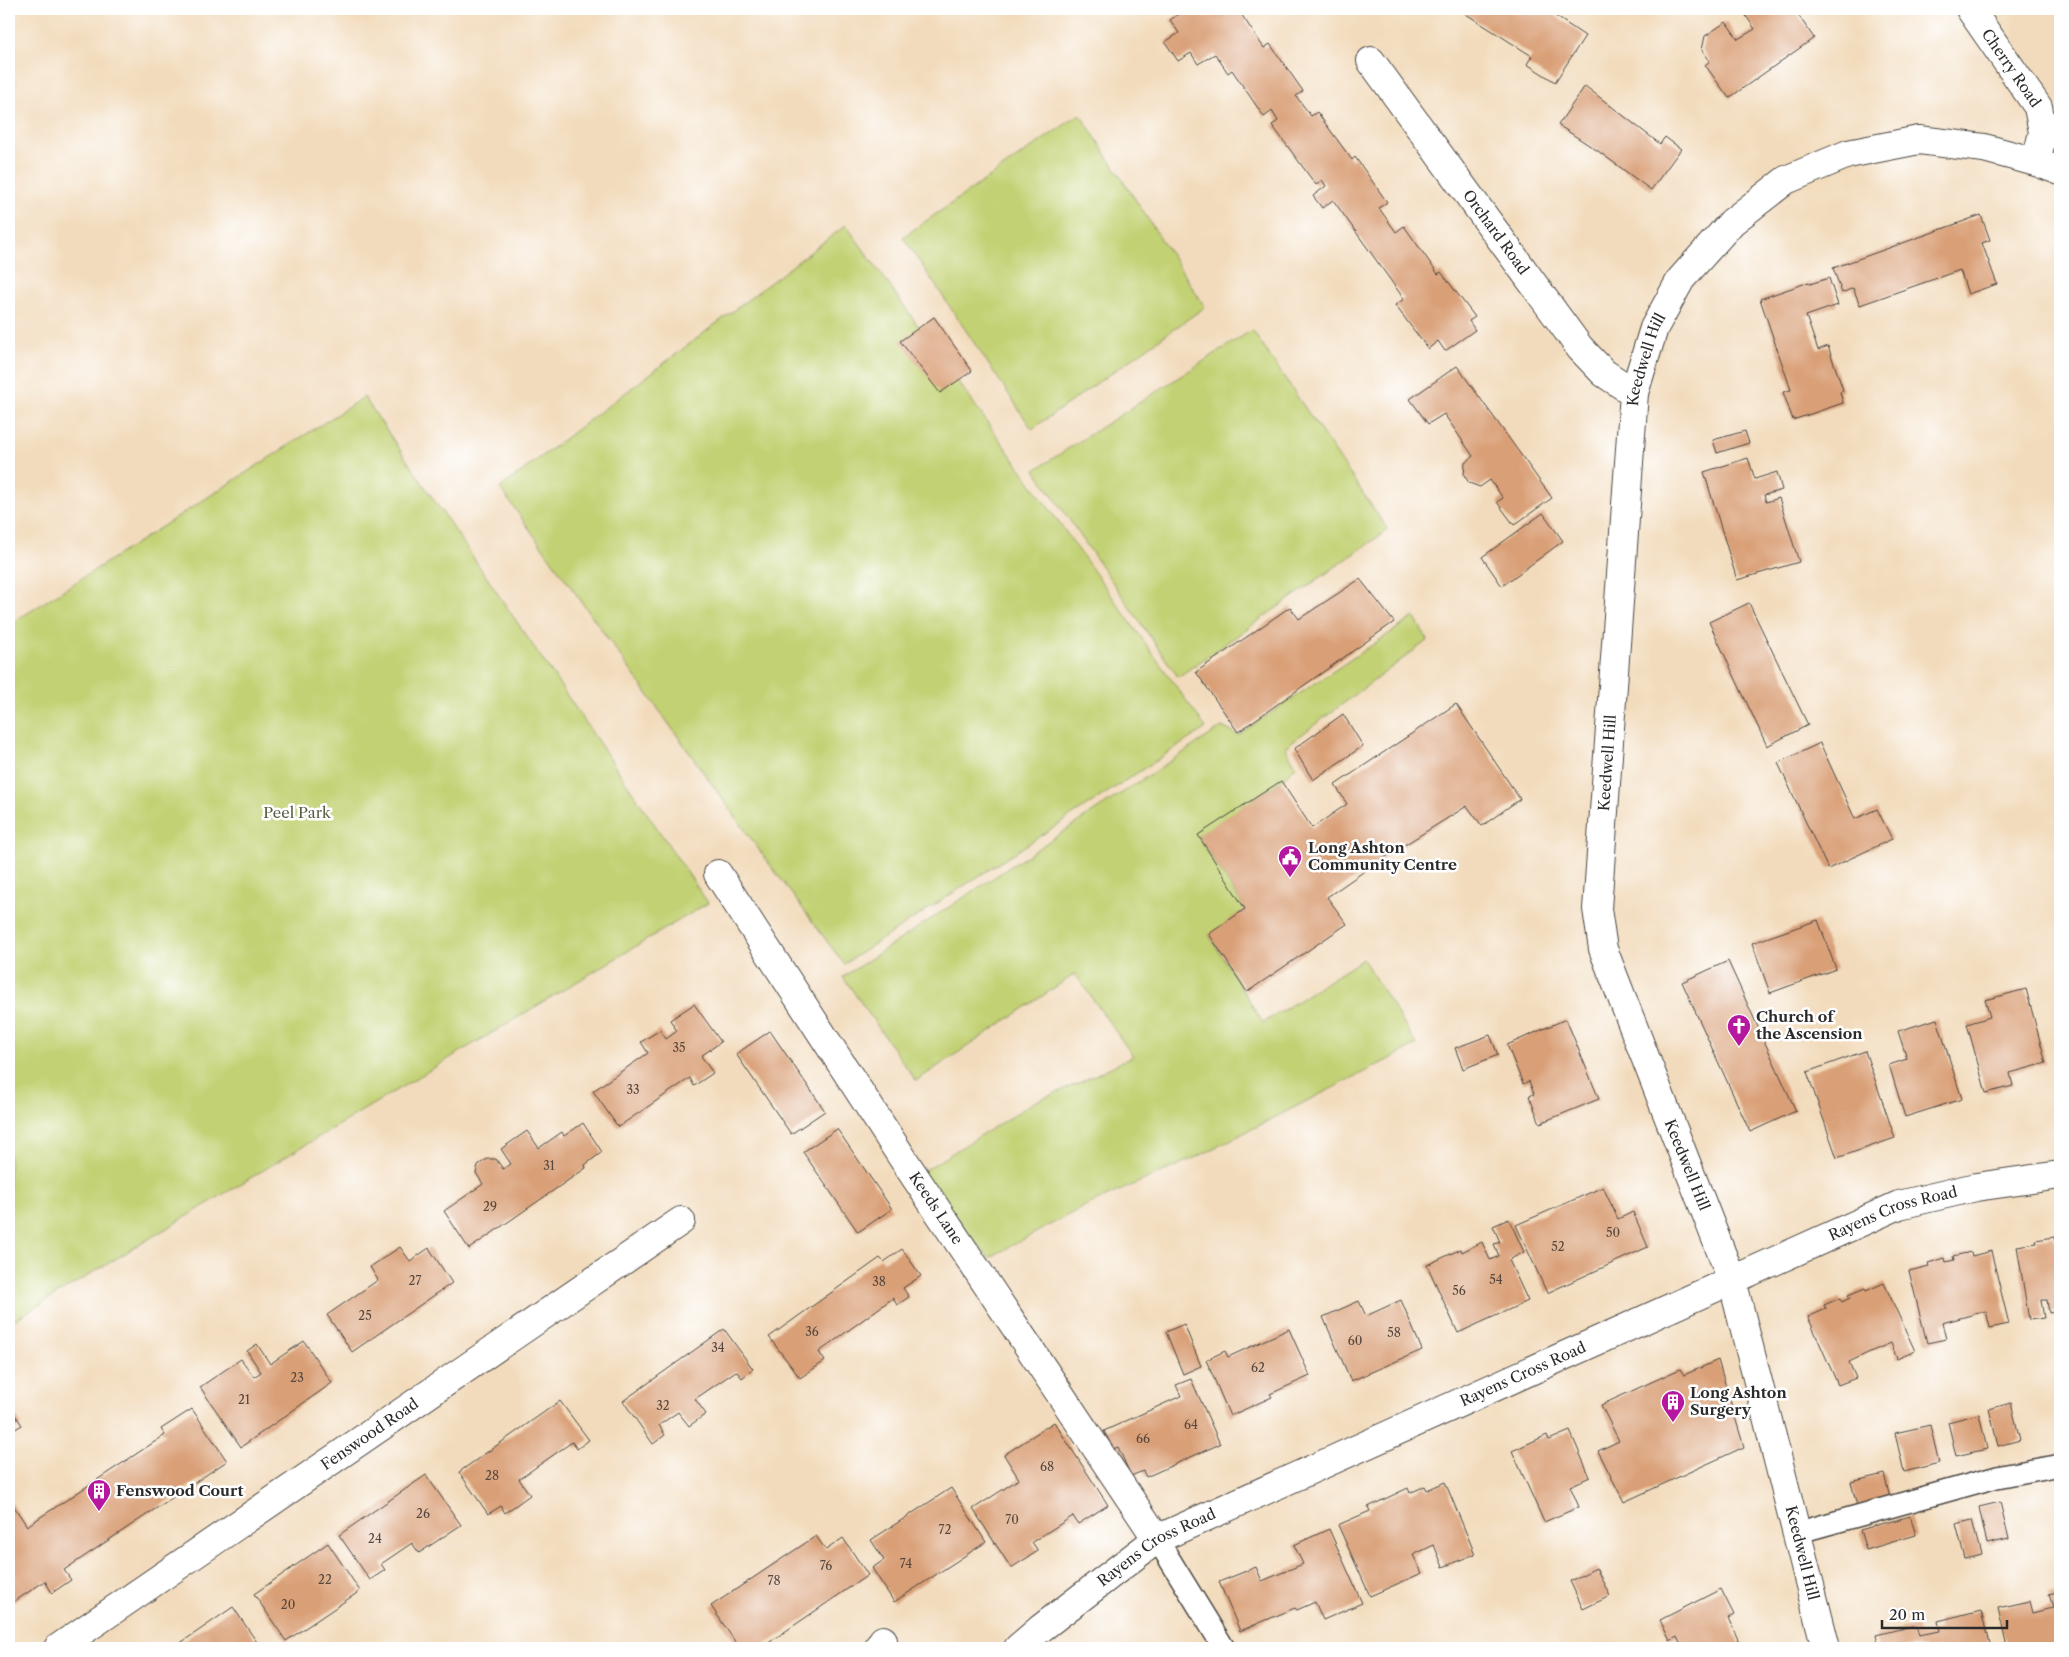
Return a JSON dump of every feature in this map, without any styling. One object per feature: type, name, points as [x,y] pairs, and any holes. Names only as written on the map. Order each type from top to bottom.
[{"type":"street","name":"Cherry Road","points":[[1970,9],[2038,107],[2048,167]]},
{"type":"street","name":"Orchard Road","points":[[1371,61],[1580,348],[1604,374],[1634,393]]},
{"type":"street","name":"Keedwell Hill","points":[[1826,1648],[1732,1280],[1603,949],[1596,909],[1634,393],[1654,328],[1682,279],[1732,222],[1786,180],[1848,154],[1919,140],[1984,148],[2048,167]]},
{"type":"street","name":"Keeds Lane","points":[[718,874],[910,1171],[1158,1538]]},
{"type":"street","name":"Rayens Cross Road","points":[[1018,1648],[1158,1538],[1899,1206],[1976,1187],[2060,1175]]},
{"type":"street","name":"Fenswood Road","points":[[58,1648],[680,1221]]},
{"type":"lane","points":[[1796,1533],[1997,1477],[2060,1465]]},
{"type":"lane","points":[[1158,1538],[1224,1648]]},
{"type":"green space","points":[[1080,114],[1205,307],[1032,429],[903,237]]},
{"type":"green space","points":[[846,225],[1206,728],[844,964],[762,854],[500,488]]},
{"type":"green space","points":[[1252,330],[1388,530],[1178,677],[1035,470]]},
{"type":"green space","name":"Peel Park","points":[[364,397],[708,903],[9,1323],[9,625]]},
{"type":"green space","points":[[1414,617],[1428,640],[1285,747],[1296,766],[1281,781],[1198,836],[1245,909],[1209,935],[1263,1023],[1363,959],[1417,1045],[1201,1155],[1085,1206],[989,1258],[920,1173],[1036,1101],[1077,1084],[1133,1056],[1075,974],[916,1081],[843,977],[1222,727],[1238,735]]},
{"type":"building","points":[[1182,9],[1242,9],[1239,11],[1264,48],[1270,44],[1303,91],[1296,96],[1311,116],[1317,112],[1352,160],[1355,157],[1387,202],[1379,208],[1396,232],[1404,226],[1438,274],[1441,272],[1475,317],[1469,321],[1475,330],[1445,351],[1438,341],[1428,349],[1395,305],[1404,299],[1333,200],[1322,208],[1313,196],[1326,186],[1322,180],[1316,185],[1272,125],[1278,121],[1272,111],[1264,117],[1232,70],[1228,73],[1215,54],[1198,64],[1191,53],[1178,61],[1165,42],[1179,33],[1170,20],[1183,11]]},
{"type":"building","points":[[1458,9],[1545,9],[1585,36],[1555,82],[1527,64],[1532,56]]},
{"type":"building","points":[[1777,9],[1779,12],[1784,9],[1794,9],[1814,38],[1729,98],[1705,65],[1710,61],[1702,50],[1705,36],[1726,22],[1738,39],[1755,29],[1742,10]]},
{"type":"building","points":[[1585,86],[1660,144],[1665,137],[1681,149],[1651,190],[1598,151],[1558,125]]},
{"type":"building","points":[[1981,215],[1990,240],[1982,243],[1997,284],[1968,294],[1960,270],[1860,305],[1853,288],[1842,293],[1833,268]]},
{"type":"building","points":[[1829,278],[1838,305],[1806,316],[1818,350],[1828,346],[1843,390],[1840,392],[1843,403],[1793,420],[1783,392],[1791,390],[1760,299],[1809,282],[1810,284]]},
{"type":"building","points":[[934,317],[972,371],[940,393],[900,341]]},
{"type":"building","points":[[1457,366],[1552,498],[1514,525],[1497,502],[1503,498],[1490,480],[1480,487],[1469,483],[1464,475],[1465,463],[1473,456],[1444,414],[1428,424],[1410,399]]},
{"type":"building","points":[[1745,431],[1749,443],[1717,453],[1713,440]]},
{"type":"building","points":[[1748,458],[1755,479],[1777,472],[1782,490],[1764,495],[1766,502],[1779,498],[1799,562],[1737,580],[1704,472]]},
{"type":"building","points":[[1543,513],[1563,541],[1502,586],[1482,557]]},
{"type":"building","points":[[1360,579],[1394,622],[1238,732],[1196,672],[1290,607],[1299,619]]},
{"type":"building","points":[[1749,603],[1808,725],[1767,746],[1709,622]]},
{"type":"building","points":[[1456,704],[1520,799],[1482,826],[1467,806],[1382,859],[1327,897],[1347,924],[1247,992],[1209,934],[1245,909],[1198,835],[1281,781],[1312,828],[1347,804],[1335,785]]},
{"type":"building","points":[[1343,714],[1363,746],[1313,780],[1294,749]]},
{"type":"building","points":[[1820,743],[1855,819],[1877,809],[1892,839],[1828,869],[1778,763]]},
{"type":"building","points":[[1818,920],[1836,969],[1770,993],[1752,943]]},
{"type":"building","name":"Church of the Ascension","points":[[1728,961],[1796,1111],[1750,1132],[1682,982]]},
{"type":"building","points":[[2026,989],[2046,1063],[2010,1073],[2013,1086],[1986,1093],[1967,1024],[1990,1017],[1985,1000]]},
{"type":"building","points":[[694,1004],[721,1042],[701,1056],[713,1073],[694,1086],[690,1078],[618,1127],[593,1091],[648,1053],[641,1042],[660,1030],[666,1039],[677,1031],[670,1020]]},
{"type":"building","points":[[1566,1019],[1599,1099],[1540,1123],[1529,1096],[1534,1094],[1529,1081],[1523,1084],[1507,1045]]},
{"type":"building","points":[[1937,1019],[1962,1099],[1905,1117],[1889,1065],[1907,1059],[1898,1031]]},
{"type":"building","points":[[770,1031],[825,1111],[791,1134],[736,1054]]},
{"type":"building","points":[[1490,1035],[1498,1055],[1463,1069],[1455,1048]]},
{"type":"building","points":[[2060,1035],[2060,1063],[2059,1063],[2055,1036]]},
{"type":"building","points":[[1865,1051],[1895,1138],[1837,1158],[1807,1072]]},
{"type":"building","points":[[583,1123],[602,1152],[585,1165],[586,1168],[469,1249],[444,1211],[483,1184],[476,1173],[478,1165],[487,1159],[496,1159],[503,1169],[511,1164],[501,1149],[527,1131],[539,1148],[562,1132],[564,1136]]},
{"type":"building","points":[[837,1129],[892,1209],[858,1232],[803,1152]]},
{"type":"building","points":[[1603,1187],[1618,1219],[1633,1212],[1648,1247],[1547,1293],[1516,1225]]},
{"type":"building","points":[[1509,1219],[1524,1252],[1509,1260],[1528,1301],[1458,1333],[1427,1265],[1461,1249],[1462,1252],[1482,1242],[1490,1260],[1499,1256],[1494,1244],[1500,1242],[1493,1226]]},
{"type":"building","points":[[2054,1237],[2055,1241],[2060,1240],[2060,1311],[2049,1313],[2047,1300],[2041,1300],[2044,1318],[2029,1320],[2017,1246],[2037,1243],[2036,1240]]},
{"type":"building","points":[[400,1247],[410,1261],[429,1248],[452,1283],[352,1352],[327,1315],[378,1280],[370,1267]]},
{"type":"building","points":[[902,1249],[921,1276],[903,1288],[909,1297],[897,1305],[893,1298],[819,1352],[825,1361],[800,1378],[769,1337],[880,1258],[884,1262]]},
{"type":"building","points":[[1991,1251],[2009,1324],[1990,1328],[1986,1311],[1942,1323],[1946,1339],[1927,1343],[1909,1271],[1929,1266],[1928,1263],[1945,1258],[1946,1262],[1954,1260],[1953,1256],[1971,1252],[1972,1256]]},
{"type":"building","points":[[1884,1283],[1915,1351],[1897,1359],[1891,1343],[1870,1352],[1849,1362],[1856,1378],[1838,1385],[1808,1317],[1826,1309],[1824,1305],[1840,1298],[1842,1302],[1850,1298],[1848,1295],[1865,1288],[1866,1291]]},
{"type":"building","points":[[1401,1300],[1422,1350],[1351,1381],[1323,1317],[1359,1301],[1366,1316]]},
{"type":"building","points":[[1184,1324],[1201,1366],[1183,1374],[1166,1332]]},
{"type":"building","points":[[724,1329],[753,1369],[742,1378],[736,1371],[695,1399],[706,1414],[689,1426],[678,1412],[659,1425],[665,1435],[653,1444],[623,1401]]},
{"type":"building","points":[[1289,1329],[1310,1376],[1270,1394],[1272,1397],[1230,1416],[1206,1360],[1225,1351],[1228,1357]]},
{"type":"building","points":[[304,1341],[332,1383],[241,1447],[200,1387],[241,1359],[254,1377],[261,1372],[247,1351],[257,1344],[270,1364]]},
{"type":"building","name":"Long Ashton Surgery","points":[[1718,1360],[1744,1447],[1624,1502],[1598,1451],[1619,1441],[1601,1405],[1680,1369],[1684,1375]]},
{"type":"building","points":[[1191,1379],[1220,1444],[1146,1477],[1143,1471],[1131,1476],[1118,1447],[1113,1449],[1104,1431],[1181,1396],[1176,1385]]},
{"type":"building","points":[[560,1401],[589,1440],[577,1449],[572,1442],[519,1479],[530,1495],[505,1513],[501,1506],[488,1514],[459,1472]]},
{"type":"building","points":[[2011,1403],[2020,1440],[1998,1446],[1989,1409]]},
{"type":"building","points":[[9,1406],[22,1425],[9,1433]]},
{"type":"building","name":"Fenswood Court","points":[[192,1409],[227,1461],[64,1570],[71,1580],[52,1593],[45,1581],[9,1605],[9,1499],[27,1526],[165,1435],[161,1429]]},
{"type":"building","points":[[1979,1414],[1987,1449],[1956,1456],[1948,1422]]},
{"type":"building","points":[[1054,1422],[1108,1505],[1078,1524],[1073,1516],[1032,1542],[1038,1551],[1011,1568],[973,1509],[1019,1479],[1004,1455]]},
{"type":"building","points":[[1930,1425],[1939,1463],[1904,1472],[1895,1433]]},
{"type":"building","points":[[1570,1431],[1590,1477],[1570,1486],[1579,1507],[1544,1522],[1512,1451],[1547,1435],[1549,1440]]},
{"type":"building","points":[[1884,1474],[1890,1498],[1857,1506],[1851,1482]]},
{"type":"building","points":[[426,1475],[461,1525],[419,1553],[412,1543],[381,1564],[385,1570],[370,1580],[339,1535]]},
{"type":"building","points":[[1445,1482],[1475,1554],[1443,1567],[1434,1545],[1413,1555],[1422,1573],[1370,1596],[1338,1525],[1370,1511],[1368,1507],[1408,1488],[1410,1493],[1425,1486],[1427,1490]]},
{"type":"building","points":[[951,1488],[986,1542],[894,1602],[872,1568],[884,1560],[871,1540]]},
{"type":"building","points":[[2000,1502],[2009,1539],[1987,1544],[1979,1507]]},
{"type":"building","points":[[1910,1516],[1916,1535],[1866,1550],[1860,1530]]},
{"type":"building","points":[[1972,1520],[1981,1555],[1965,1559],[1956,1524]]},
{"type":"building","points":[[1329,1529],[1362,1603],[1323,1620],[1315,1602],[1297,1610],[1295,1608],[1240,1631],[1219,1582],[1256,1567],[1262,1581],[1303,1564],[1294,1545]]},
{"type":"building","points":[[816,1536],[826,1550],[843,1538],[868,1575],[761,1648],[736,1643],[711,1606]]},
{"type":"building","points":[[328,1543],[360,1591],[286,1641],[254,1594]]},
{"type":"building","points":[[1596,1568],[1610,1596],[1583,1609],[1570,1581]]},
{"type":"building","points":[[1721,1589],[1734,1615],[1728,1618],[1742,1648],[1682,1648],[1677,1637],[1670,1641],[1660,1620]]},
{"type":"building","points":[[2060,1591],[2060,1648],[2007,1648],[1998,1608],[2030,1601],[2033,1613],[2053,1608],[2049,1594]]},
{"type":"building","points":[[233,1607],[261,1648],[172,1648],[185,1640]]},
{"type":"building","points":[[1981,1610],[1990,1648],[1879,1648],[1876,1635],[1916,1625],[1919,1635],[1940,1631],[1938,1621]]},
{"type":"place","name":"Long Ashton Community Centre","points":[[1290,878]]},
{"type":"place","name":"Church of the Ascension","points":[[1739,1047]]},
{"type":"place","name":"Long Ashton Surgery","points":[[1673,1423]]},
{"type":"place","name":"Fenswood Court","points":[[99,1512]]}]
